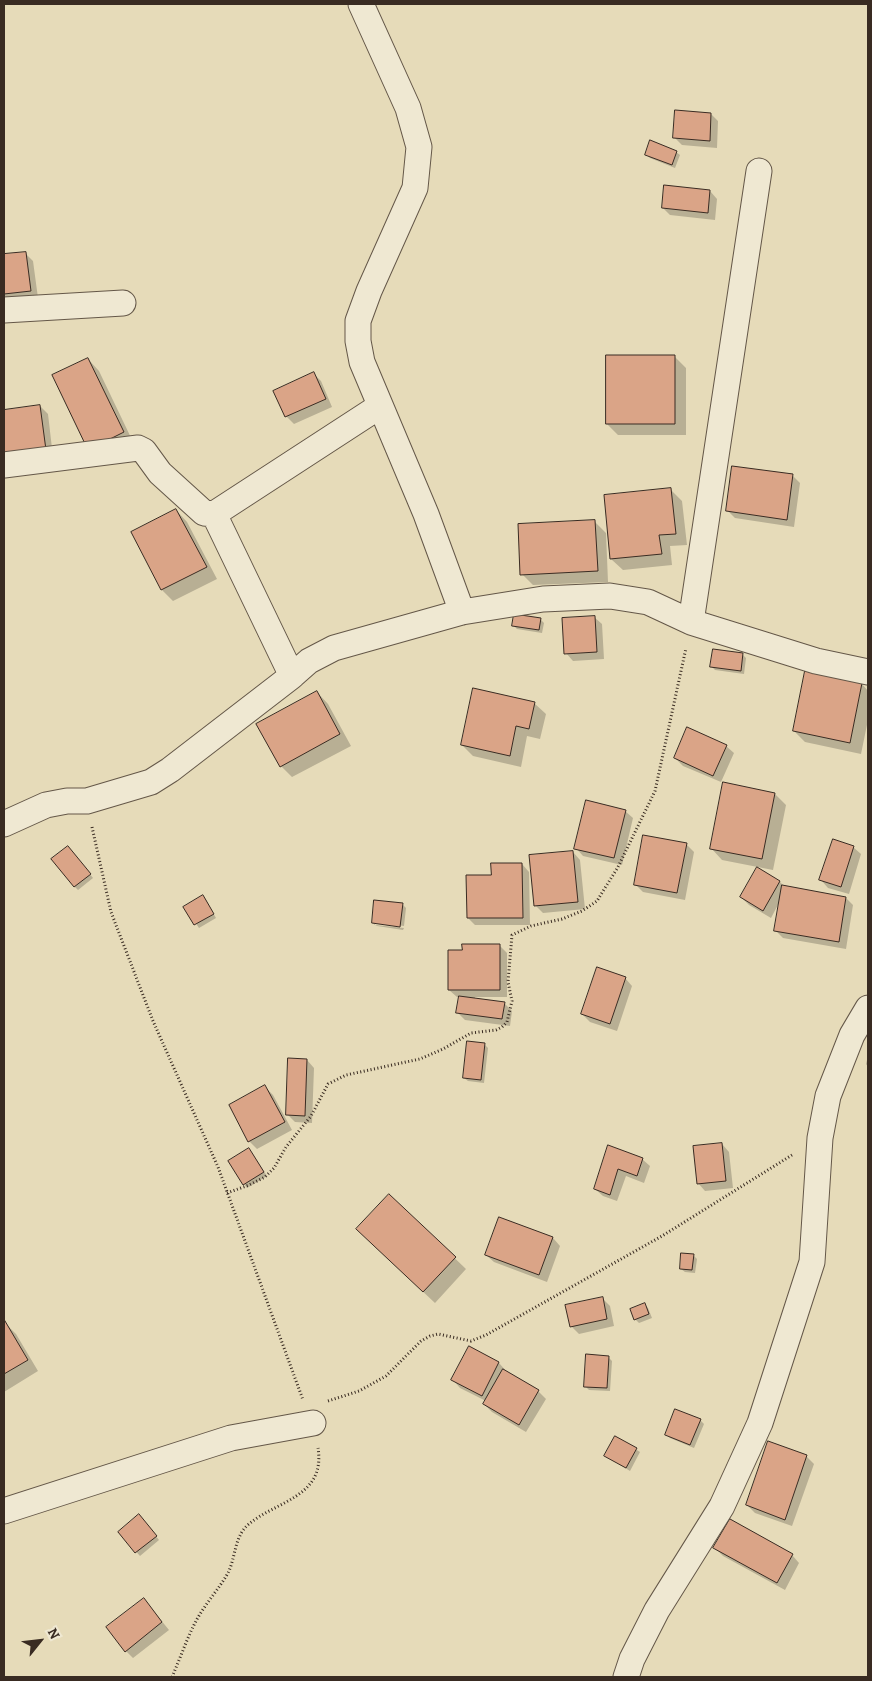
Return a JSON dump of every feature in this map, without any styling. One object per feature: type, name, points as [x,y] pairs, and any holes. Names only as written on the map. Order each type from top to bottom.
[{"type":"street","points":[[361,4],[408,108],[419,147],[415,188],[369,290],[358,321],[358,341],[362,362],[426,514],[462,612]]},
{"type":"street","points":[[691,622],[759,171]]},
{"type":"street","points":[[4,310],[123,303]]},
{"type":"street","points":[[4,465],[138,448],[144,451],[160,473],[204,512],[214,514],[380,406]]},
{"type":"street","points":[[214,514],[292,676]]},
{"type":"street","points":[[4,824],[46,805],[67,801],[87,801],[151,782],[170,770],[309,661],[334,648],[462,612],[543,599],[610,596],[648,602],[691,622],[816,660],[868,672]]},
{"type":"street","points":[[626,1677],[632,1658],[657,1610],[722,1506],[760,1423],[812,1262],[820,1138],[828,1096],[852,1034],[868,1008]]},
{"type":"street","points":[[4,1511],[231,1438],[310,1416]]},
{"type":"path","points":[[227,1192],[266,1177],[274,1168],[286,1147],[311,1116],[328,1084],[346,1075],[420,1059],[443,1049],[471,1033],[496,1030],[507,1022],[512,1001],[508,982],[512,935],[531,926],[582,912],[597,901],[618,867],[655,791],[691,622]]},
{"type":"path","points":[[87,801],[111,912],[153,1022],[218,1167],[310,1416],[319,1451],[319,1462],[311,1484],[302,1493],[248,1524],[239,1536],[229,1570],[196,1620],[172,1677]]},
{"type":"path","points":[[310,1416],[386,1376],[421,1341],[430,1336],[438,1334],[470,1340],[486,1335],[662,1236],[820,1138]]},
{"type":"building","points":[[675,110],[711,113],[710,141],[673,138]]},
{"type":"building","points":[[650,140],[677,151],[672,165],[645,155]]},
{"type":"building","points":[[664,185],[710,190],[708,213],[662,208]]},
{"type":"building","points":[[26,252],[31,291],[4,294],[4,254]]},
{"type":"building","points":[[606,355],[675,355],[675,424],[606,424]]},
{"type":"building","points":[[88,358],[124,432],[88,450],[52,375]]},
{"type":"building","points":[[314,372],[326,399],[285,417],[273,391]]},
{"type":"building","points":[[40,405],[46,450],[4,456],[4,410]]},
{"type":"building","points":[[732,466],[793,474],[787,520],[726,511]]},
{"type":"building","points":[[671,488],[676,534],[659,535],[662,554],[610,559],[604,495]]},
{"type":"building","points":[[176,509],[207,567],[161,590],[131,532]]},
{"type":"building","points":[[595,520],[598,571],[520,575],[518,524]]},
{"type":"building","points":[[514,614],[541,618],[539,630],[512,626]]},
{"type":"building","points":[[595,616],[597,652],[564,654],[562,618]]},
{"type":"building","points":[[713,649],[743,653],[741,671],[710,667]]},
{"type":"building","points":[[805,671],[862,683],[850,743],[793,731]]},
{"type":"building","points":[[473,688],[535,702],[529,729],[516,726],[510,756],[461,745]]},
{"type":"building","points":[[317,691],[340,734],[280,767],[256,724]]},
{"type":"building","points":[[687,727],[727,745],[713,776],[674,758]]},
{"type":"building","points":[[723,782],[775,793],[762,859],[710,849]]},
{"type":"building","points":[[586,800],[626,810],[614,858],[574,849]]},
{"type":"building","points":[[643,835],[687,843],[677,893],[634,885]]},
{"type":"building","points":[[833,839],[854,846],[841,887],[819,880]]},
{"type":"building","points":[[68,846],[91,874],[74,887],[51,859]]},
{"type":"building","points":[[573,851],[578,902],[534,906],[529,855]]},
{"type":"building","points":[[491,863],[522,863],[523,918],[467,918],[466,875],[491,875]]},
{"type":"building","points":[[757,867],[780,881],[763,911],[740,897]]},
{"type":"building","points":[[782,885],[846,897],[839,942],[774,931]]},
{"type":"building","points":[[203,895],[214,914],[194,925],[183,907]]},
{"type":"building","points":[[374,900],[403,903],[400,927],[372,923]]},
{"type":"building","points":[[462,944],[500,944],[500,990],[448,990],[448,950],[462,950]]},
{"type":"building","points":[[597,967],[626,977],[610,1024],[581,1014]]},
{"type":"building","points":[[459,996],[505,1002],[502,1019],[456,1013]]},
{"type":"building","points":[[467,1041],[485,1043],[481,1080],[463,1078]]},
{"type":"building","points":[[288,1058],[307,1059],[305,1116],[286,1115]]},
{"type":"building","points":[[265,1085],[285,1122],[248,1142],[229,1105]]},
{"type":"building","points":[[722,1143],[726,1181],[697,1184],[693,1146]]},
{"type":"building","points":[[608,1145],[643,1158],[637,1176],[618,1169],[610,1195],[594,1189]]},
{"type":"building","points":[[249,1148],[264,1172],[243,1185],[228,1161]]},
{"type":"building","points":[[389,1194],[456,1257],[423,1292],[356,1229]]},
{"type":"building","points":[[499,1217],[553,1237],[539,1275],[485,1255]]},
{"type":"building","points":[[681,1253],[694,1254],[692,1270],[680,1269]]},
{"type":"building","points":[[603,1297],[607,1319],[570,1327],[565,1305]]},
{"type":"building","points":[[645,1303],[649,1314],[634,1320],[630,1309]]},
{"type":"building","points":[[4,1322],[28,1360],[4,1374]]},
{"type":"building","points":[[469,1346],[499,1362],[482,1396],[451,1380]]},
{"type":"building","points":[[586,1354],[609,1356],[607,1388],[584,1387]]},
{"type":"building","points":[[503,1369],[539,1390],[519,1425],[483,1404]]},
{"type":"building","points":[[675,1409],[701,1419],[690,1445],[665,1435]]},
{"type":"building","points":[[615,1436],[637,1448],[626,1468],[604,1456]]},
{"type":"building","points":[[768,1441],[807,1455],[785,1520],[746,1505]]},
{"type":"building","points":[[139,1514],[157,1536],[135,1553],[118,1532]]},
{"type":"building","points":[[730,1519],[793,1554],[777,1583],[713,1548]]},
{"type":"building","points":[[144,1598],[162,1622],[125,1652],[106,1627]]}]
